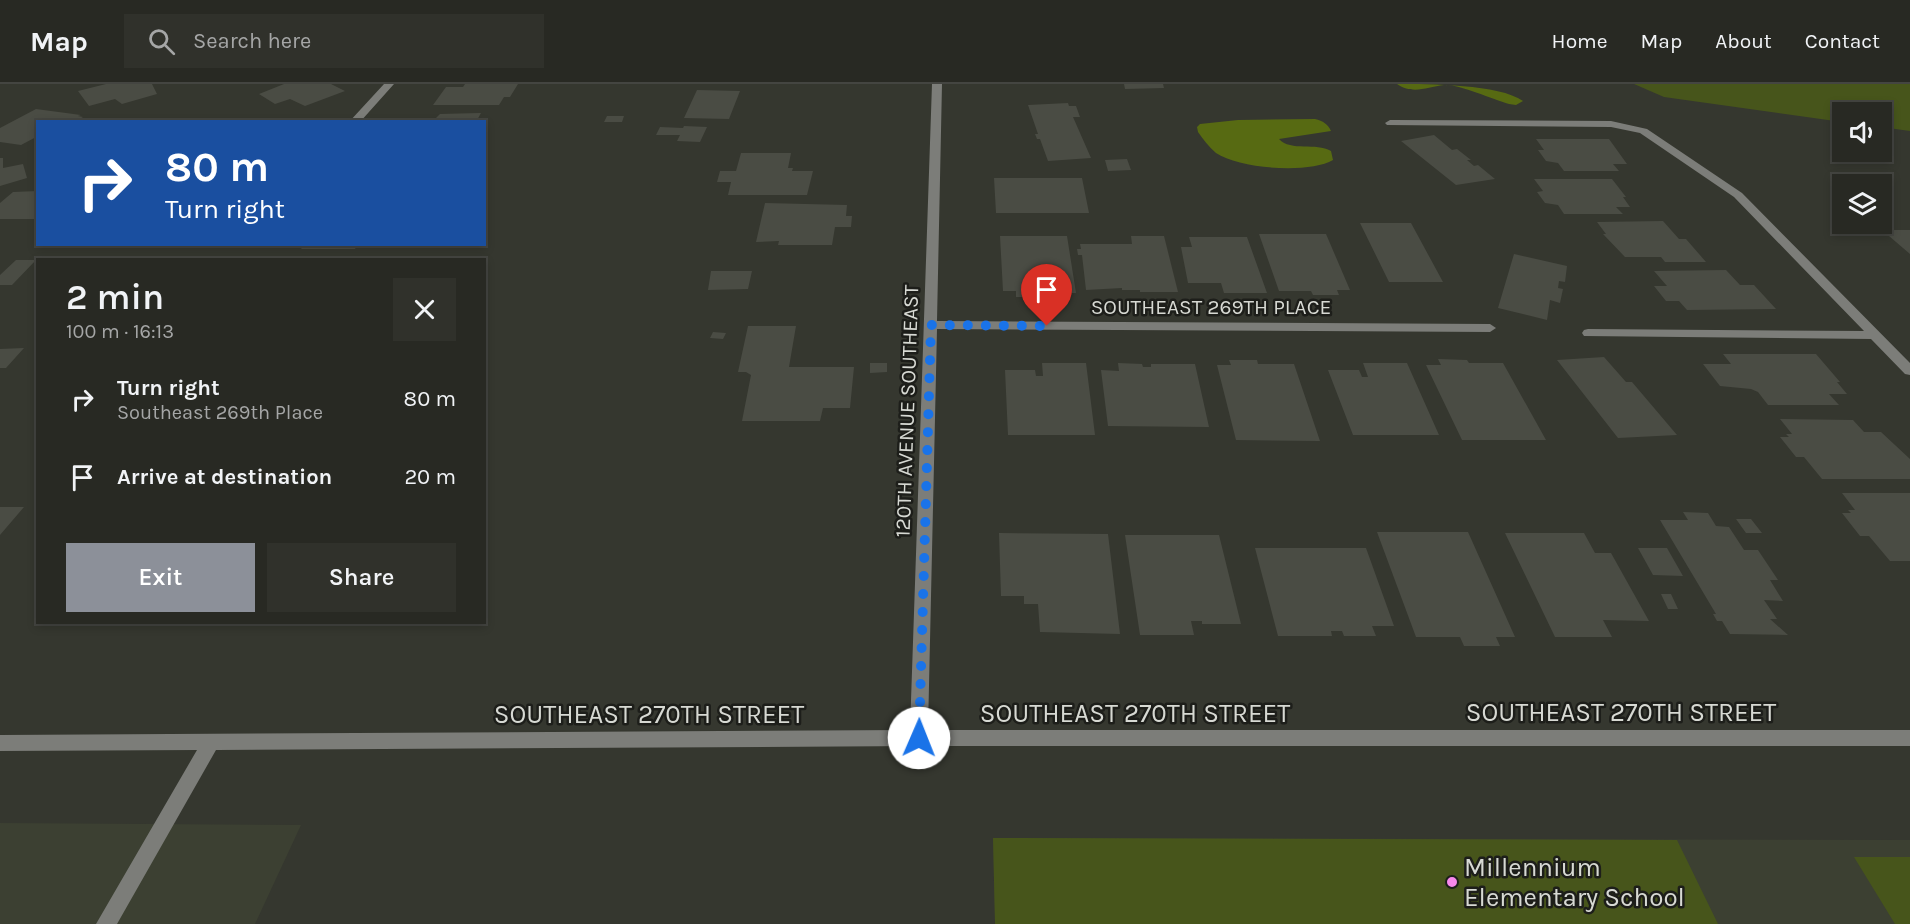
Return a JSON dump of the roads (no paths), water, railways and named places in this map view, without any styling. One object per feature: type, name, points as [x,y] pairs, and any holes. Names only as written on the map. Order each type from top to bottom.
[{"type":"street","points":[[356,120],[389,84]]},
{"type":"street","name":"120TH AVENUE SOUTHEAST","points":[[919,738],[937,84]]},
{"type":"street","points":[[1390,123],[1624,126],[1643,131],[1738,195],[1910,371]]},
{"type":"street","name":"SOUTHEAST 269TH PLACE","points":[[931,325],[1490,328]]},
{"type":"street","points":[[1588,333],[1874,335]]},
{"type":"street","name":"SOUTHEAST 270TH STREET","points":[[0,743],[919,738],[1910,738]]},
{"type":"street","points":[[106,924],[211,742]]},
{"type":"place","name":"Millennium Elementary School","points":[[1452,882]]}]
